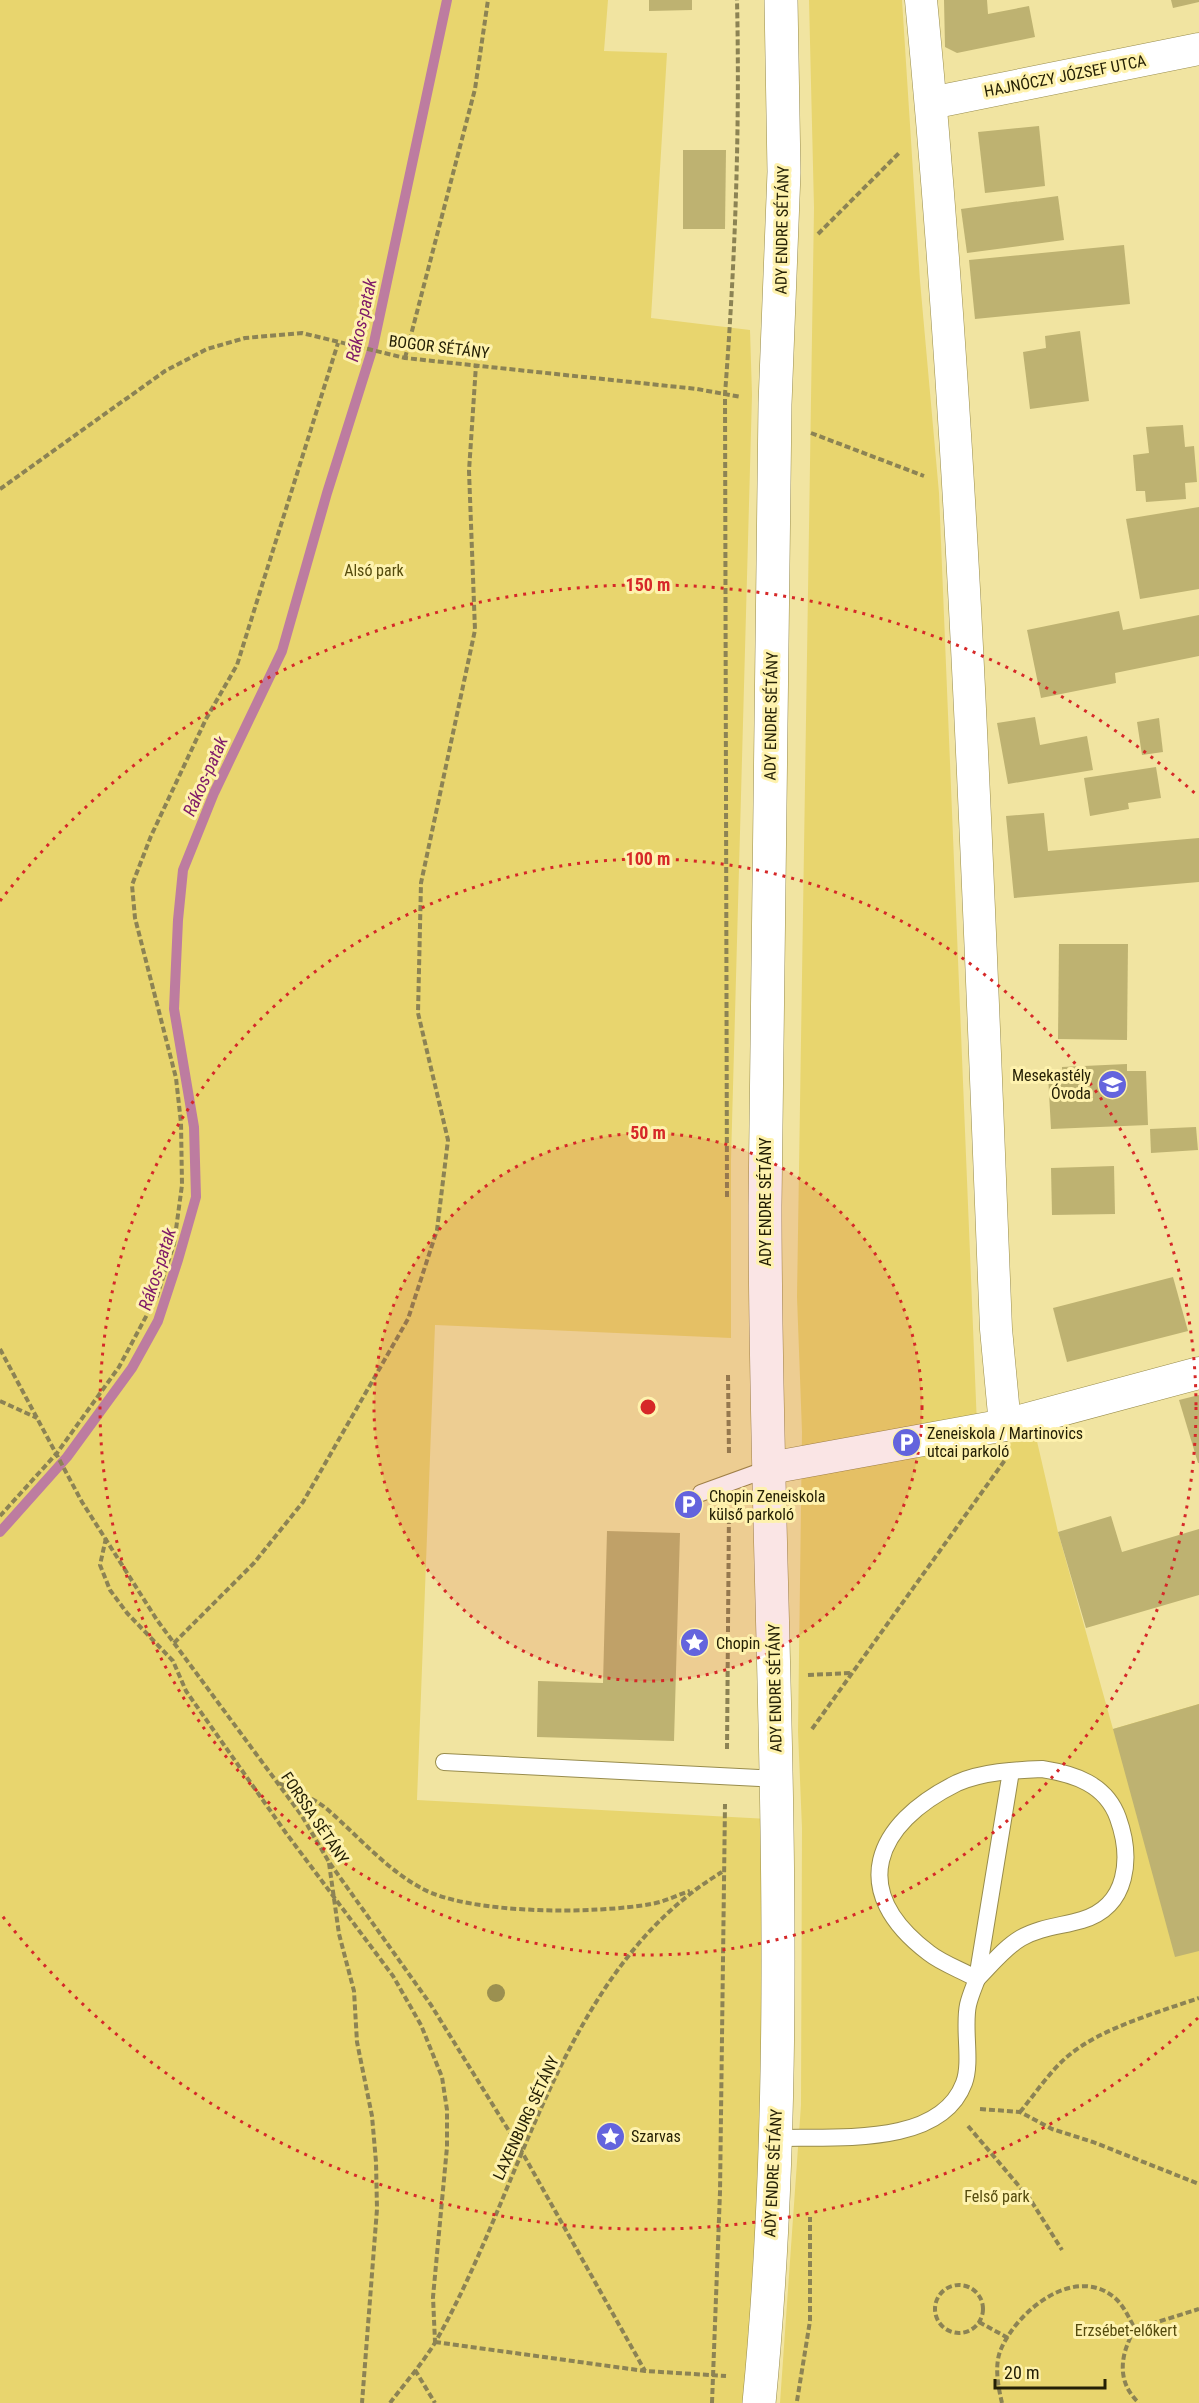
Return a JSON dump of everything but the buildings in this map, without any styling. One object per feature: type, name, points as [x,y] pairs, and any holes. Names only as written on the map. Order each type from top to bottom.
[{"type":"street","name":"ADY ENDRE SÉTÁNY","points":[[759,2403],[776,2138],[777,1779],[765,1335],[765,1206],[776,404],[783,183],[781,0]]},
{"type":"street","points":[[921,0],[931,103],[968,656],[995,1317],[1005,1425]]},
{"type":"street","name":"HAJNÓCZY JÓZSEF UTCA","points":[[931,103],[1199,49]]},
{"type":"street","points":[[770,1468],[820,1457],[1005,1425],[1199,1373]]},
{"type":"lane","points":[[701,1493],[770,1468]]},
{"type":"lane","points":[[444,1762],[777,1779]]},
{"type":"lane","points":[[1042,1769],[1067,1773],[1089,1782],[1104,1794],[1117,1812],[1124,1834],[1127,1858],[1123,1884],[1100,1911],[1084,1920],[1040,1929],[1022,1938],[1007,1948],[977,1978],[929,1953],[897,1922],[884,1899],[878,1872],[880,1854],[892,1833],[912,1811],[958,1782],[1011,1770],[1042,1769]]},
{"type":"lane","points":[[776,2138],[879,2135],[926,2124],[951,2107],[965,2082],[968,2005],[977,1978],[1011,1770]]},
{"type":"path","points":[[405,358],[475,89],[488,0]]},
{"type":"path","points":[[727,1209],[724,394],[735,262],[739,73],[737,0]]},
{"type":"path","points":[[811,242],[903,150]]},
{"type":"path","name":"BOGOR SÉTÁNY","points":[[0,489],[165,371],[207,349],[245,338],[277,334],[302,333],[405,358],[724,394],[776,404]]},
{"type":"path","points":[[0,1516],[57,1453],[119,1367],[157,1296],[174,1244],[183,1185],[181,1123],[176,1078],[135,918],[132,885],[151,836],[196,740],[237,665],[338,343]]},
{"type":"path","points":[[174,1643],[254,1563],[303,1502],[408,1318],[437,1230],[448,1140],[418,1013],[421,883],[475,630],[469,471],[476,365]]},
{"type":"path","points":[[809,432],[924,476]]},
{"type":"path","name":"FORSSA SÉTÁNY","points":[[0,1349],[82,1502],[157,1620],[278,1783],[329,1862],[431,2005],[522,2152],[645,2371],[435,2342]]},
{"type":"path","points":[[712,2403],[720,2192],[722,1872],[730,1679],[728,1370]]},
{"type":"path","points":[[0,1401],[38,1418]]},
{"type":"path","points":[[807,1735],[1036,1416]]},
{"type":"path","points":[[106,1537],[100,1565],[110,1590],[128,1613],[173,1661],[186,1691],[393,1976],[421,2025],[441,2077],[447,2110],[447,2147],[433,2297],[435,2342]]},
{"type":"path","points":[[804,1676],[852,1673]]},
{"type":"path","points":[[278,1783],[326,1808],[367,1847],[423,1889],[468,1903],[534,1911],[590,1909],[652,1904],[692,1890]]},
{"type":"path","points":[[329,1862],[339,1934],[354,1991],[357,2042],[372,2116],[376,2162],[377,2209],[362,2403]]},
{"type":"path","name":"LAXENBURG SÉTÁNY","points":[[390,2403],[435,2342],[481,2248],[522,2152],[600,1993],[631,1952],[692,1890],[722,1872]]},
{"type":"path","points":[[1020,2112],[1068,2056],[1096,2039],[1150,2015],[1199,1998]]},
{"type":"path","points":[[951,2107],[1020,2112],[1052,2129],[1093,2142],[1199,2184]]},
{"type":"path","points":[[951,2107],[1030,2199],[1062,2250]]},
{"type":"path","points":[[964,2286],[971,2289],[981,2300],[983,2307],[979,2322],[967,2331],[958,2333],[944,2328],[935,2313],[938,2298],[949,2287],[964,2286]]},
{"type":"path","points":[[1002,2403],[998,2384],[998,2361],[1008,2338],[1048,2295],[1057,2290],[1095,2287],[1117,2299],[1135,2329]]},
{"type":"path","points":[[1139,2403],[1128,2390],[1123,2377],[1124,2353],[1135,2329],[1199,2309]]},
{"type":"path","points":[[979,2322],[1008,2338]]},
{"type":"path","points":[[415,2370],[435,2403]]},
{"type":"path","points":[[797,2403],[801,2383]]},
{"type":"green space","name":"Alsó park","points":[[0,0],[608,0],[604,51],[667,53],[651,318],[750,330],[752,395],[731,1160],[731,1338],[435,1325],[417,1800],[767,1819],[771,2134],[748,2403],[0,2403]]},
{"type":"green space","points":[[809,0],[902,0],[920,281],[939,493],[978,1450],[1036,1437],[1058,1532],[1113,1729],[1199,1704],[1199,2403],[780,2403],[801,2105],[802,1828],[798,1732],[802,1432],[797,1297],[814,208]]},
{"type":"waterway","name":"Rákos-patak","points":[[0,1532],[67,1457],[132,1368],[158,1321],[178,1260],[196,1197],[194,1127],[174,1009],[183,870],[214,793],[282,651],[327,493],[373,347],[447,0]]},
{"type":"place","name":"Mesekastély Óvoda","points":[[1112,1084]]},
{"type":"place","name":"Zeneiskola / Martinovics utcai parkoló","points":[[906,1442]]},
{"type":"place","name":"Chopin Zeneiskola külső parkoló","points":[[688,1505]]},
{"type":"place","name":"Chopin","points":[[695,1643]]},
{"type":"place","name":"Szarvas","points":[[610,2136]]},
{"type":"park label","name":"Felső park","points":[[997,2196]]},
{"type":"park label","name":"Erzsébet-előkert","points":[[1126,2330]]}]
